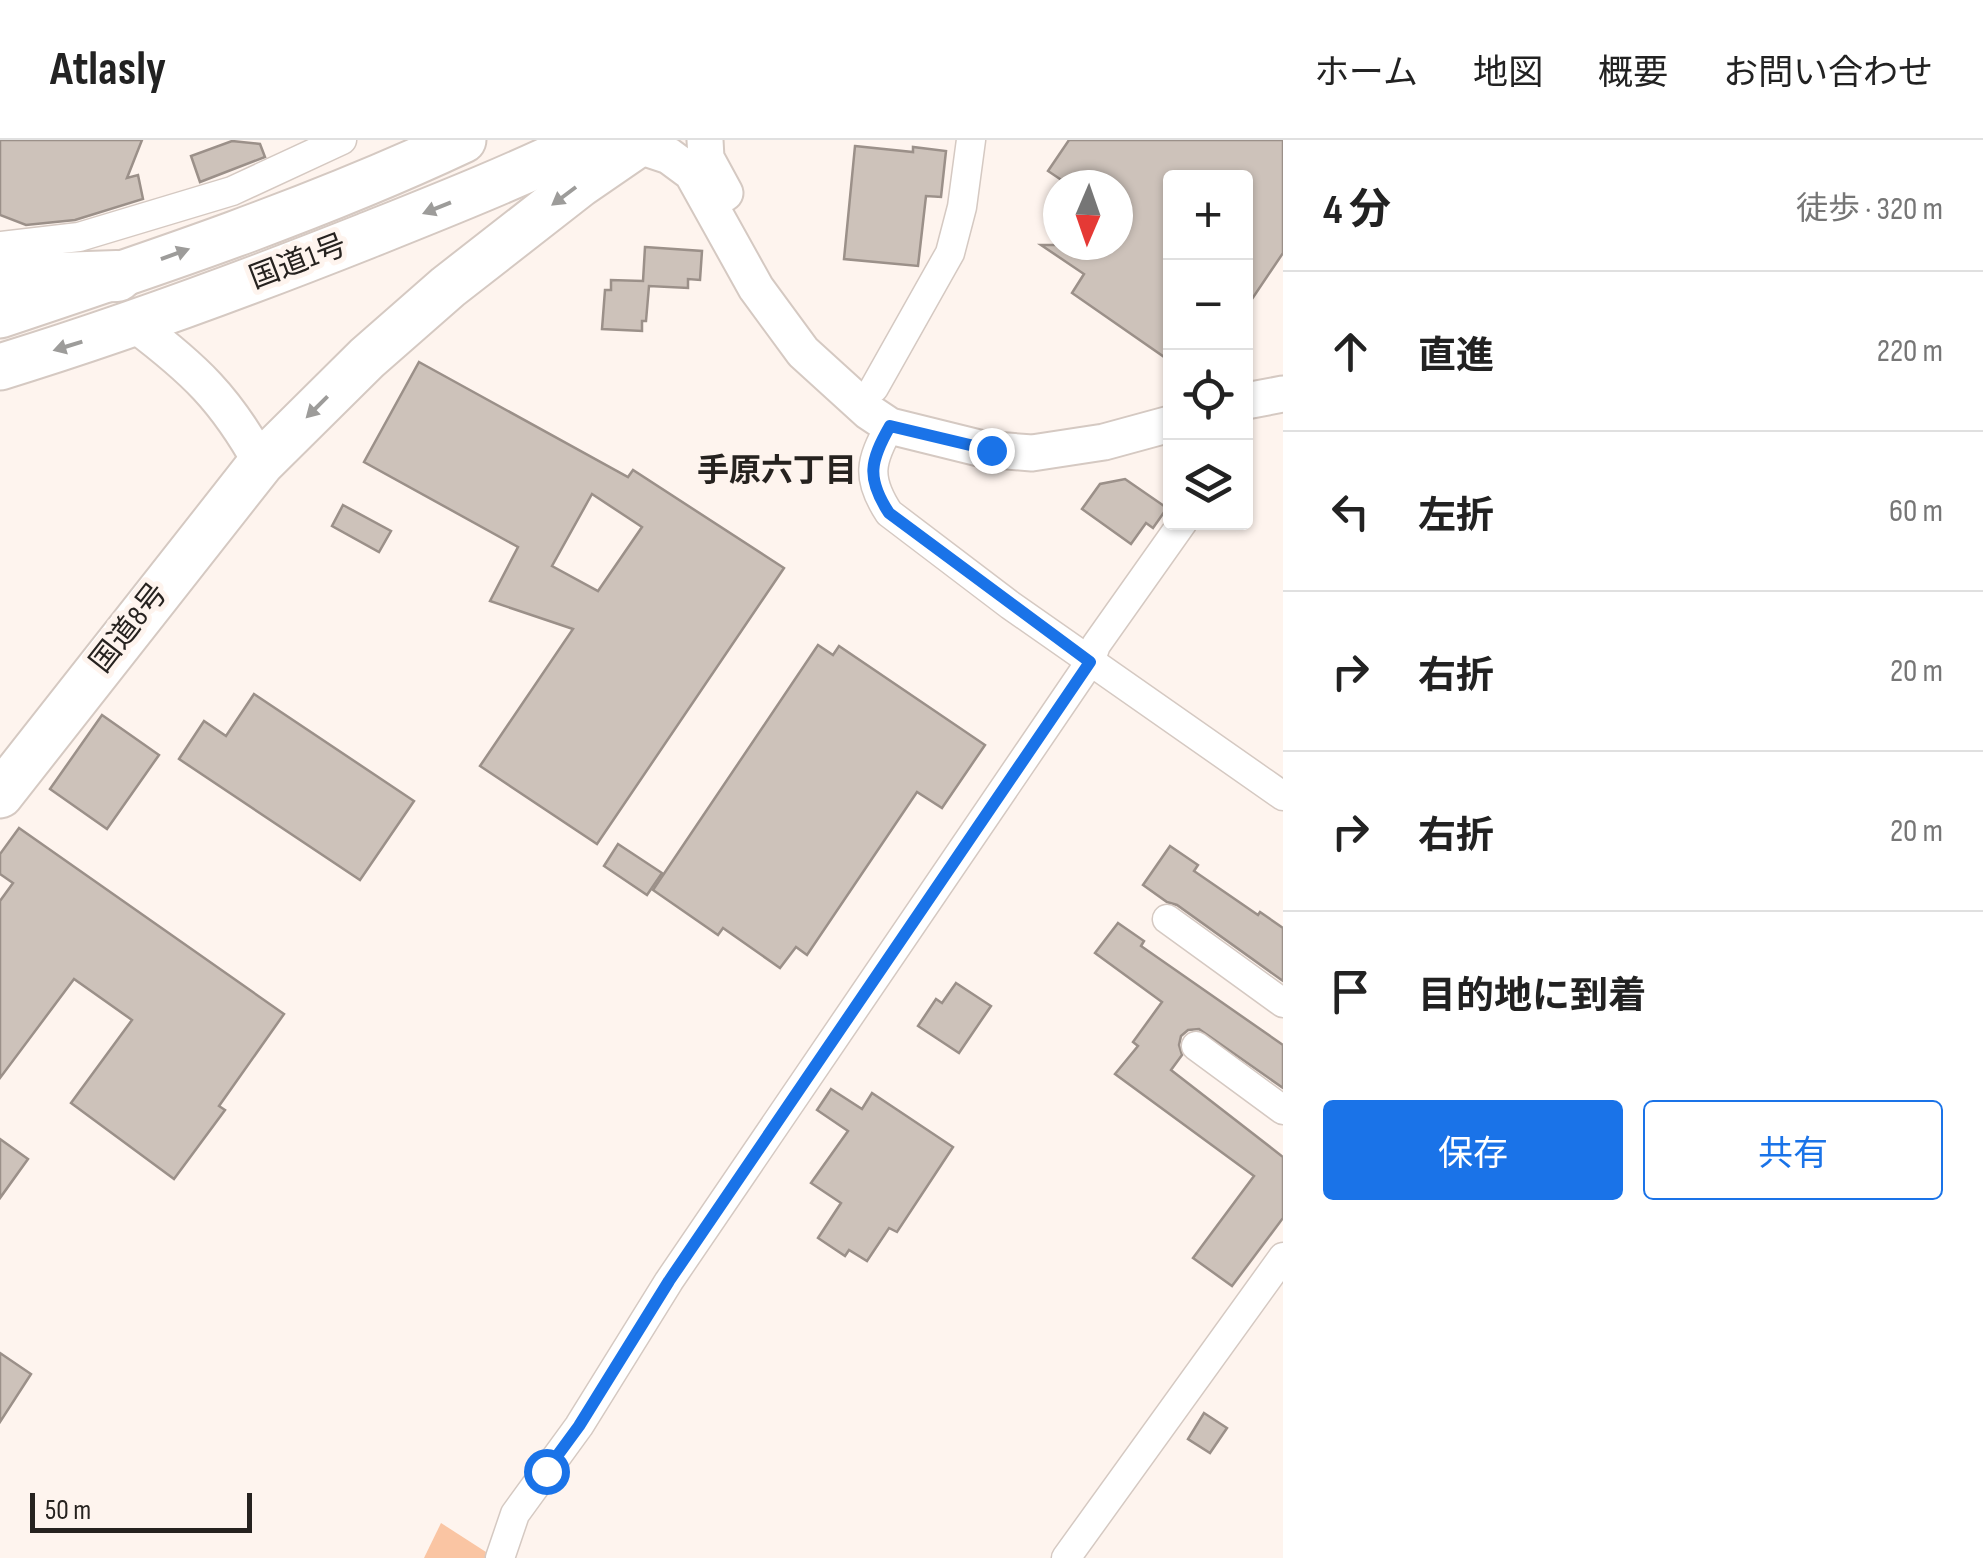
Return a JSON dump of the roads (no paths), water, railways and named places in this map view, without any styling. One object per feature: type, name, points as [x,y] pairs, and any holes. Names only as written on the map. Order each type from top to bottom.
[{"type":"highway","name":"国道1号","points":[[0,314],[117,276],[382,178],[463,140]]},
{"type":"highway","name":"国道1号","points":[[0,367],[136,325],[461,198],[590,140]]},
{"type":"highway","name":"国道8号","points":[[0,795],[261,463],[367,358],[448,287],[638,142]]},
{"type":"highway","points":[[0,280],[117,276]]},
{"type":"street","points":[[705,140],[706,158],[772,274],[818,339],[906,412],[924,433]]},
{"type":"street","points":[[874,388],[950,252],[962,207],[970,140]]},
{"type":"street","points":[[638,142],[669,156],[692,173],[756,288],[803,352],[890,426],[983,450],[1032,453],[1104,442],[1163,426]]},
{"type":"street","points":[[319,200],[330,144]]},
{"type":"street","points":[[0,246],[79,237],[232,190],[330,144]]},
{"type":"street","points":[[136,325],[189,366],[221,399],[261,463]]},
{"type":"street","points":[[1253,400],[1283,394]]},
{"type":"street","points":[[890,426],[874,452],[872,475],[875,492],[889,513],[1090,662],[1283,796]]},
{"type":"street","points":[[500,1558],[514,1514],[579,1426],[680,1266],[1090,662],[1096,645],[1177,530]]},
{"type":"street","points":[[1166,919],[1283,1003]]},
{"type":"street","points":[[1196,1046],[1283,1110]]},
{"type":"street","points":[[1066,1558],[1283,1258]]},
{"type":"district","name":"手原六丁目","points":[[777,471]]}]
